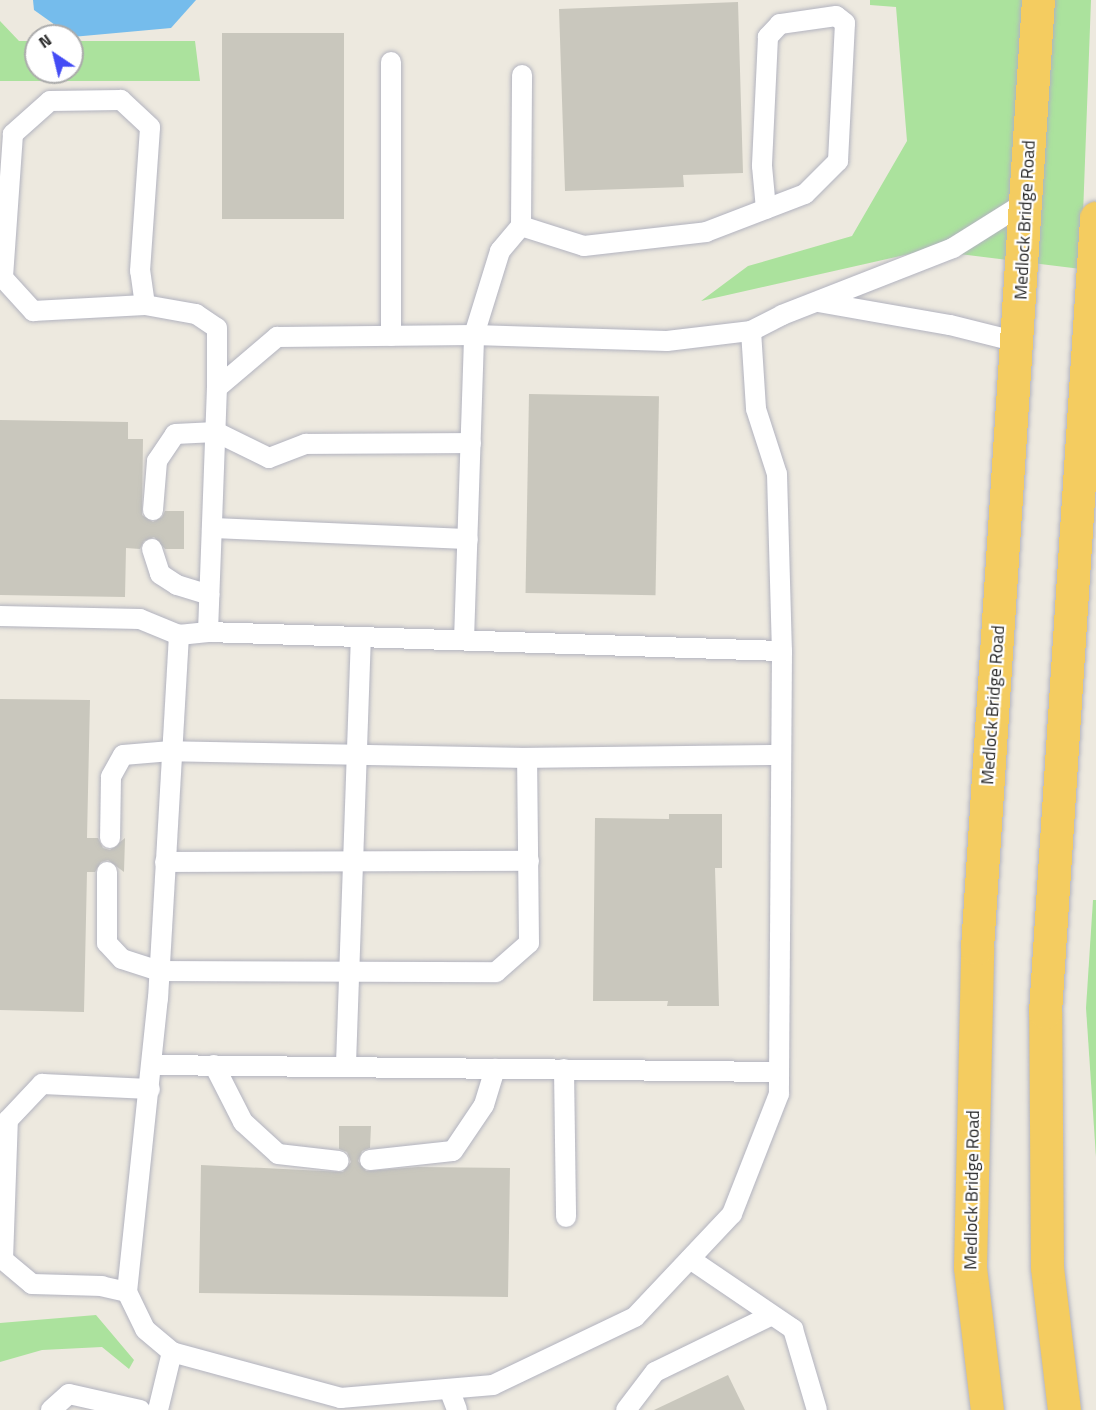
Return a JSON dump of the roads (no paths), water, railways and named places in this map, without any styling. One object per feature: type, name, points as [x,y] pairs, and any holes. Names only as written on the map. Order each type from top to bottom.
[{"type":"highway","name":"Medlock Bridge Road","points":[[987,1410],[970,1267],[977,948],[1018,342],[1038,0]]},
{"type":"highway","points":[[1064,1410],[1047,1267],[1045,1012],[1096,218]]},
{"type":"lane","points":[[521,226],[584,246],[706,232],[805,194],[838,161],[845,23],[836,16],[780,24],[768,37],[762,166],[765,209]]},
{"type":"lane","points":[[391,336],[392,62]]},
{"type":"lane","points":[[465,640],[474,335],[500,251],[521,226],[522,75]]},
{"type":"lane","points":[[145,305],[140,271],[150,127],[121,100],[50,101],[13,134],[3,278],[33,311],[145,305],[196,314],[217,328],[216,432],[208,632]]},
{"type":"lane","points":[[217,387],[277,337],[474,335],[667,341],[751,331],[782,315],[954,248],[1026,202]]},
{"type":"lane","points":[[818,302],[950,325],[1018,342]]},
{"type":"lane","points":[[179,635],[152,1065],[127,1292],[145,1329],[172,1352],[346,1404],[493,1385],[635,1317],[732,1214],[779,1094],[782,651],[777,474],[756,410],[751,331]]},
{"type":"lane","points":[[153,510],[157,461],[175,434],[216,432],[269,458],[306,444],[471,443]]},
{"type":"lane","points":[[213,528],[468,539]]},
{"type":"lane","points":[[152,549],[160,574],[177,585],[210,595]]},
{"type":"lane","points":[[0,616],[140,619],[179,635],[208,632],[782,651]]},
{"type":"lane","points":[[346,1064],[361,637]]},
{"type":"lane","points":[[110,838],[111,777],[123,754],[171,751],[527,758],[782,755]]},
{"type":"lane","points":[[108,872],[107,943],[122,959],[159,971],[496,972],[529,944],[530,861],[527,758]]},
{"type":"lane","points":[[165,862],[530,861]]},
{"type":"lane","points":[[152,1065],[346,1064],[564,1070],[779,1072]]},
{"type":"lane","points":[[214,1065],[243,1122],[278,1154],[339,1161]]},
{"type":"lane","points":[[370,1160],[453,1151],[484,1105],[495,1068]]},
{"type":"lane","points":[[564,1070],[566,1217]]},
{"type":"lane","points":[[127,1292],[102,1286],[32,1284],[3,1260],[8,1120],[42,1084],[150,1089]]},
{"type":"lane","points":[[690,1259],[770,1316],[793,1329],[817,1410]]},
{"type":"lane","points":[[626,1410],[655,1372],[770,1316]]},
{"type":"lane","points":[[158,1410],[172,1352]]},
{"type":"lane","points":[[449,1389],[457,1410]]},
{"type":"lane","points":[[51,1410],[69,1394],[140,1410]]},
{"type":"water","points":[[33,0],[196,0],[171,28],[84,36],[84,24],[54,24],[34,10]]}]
